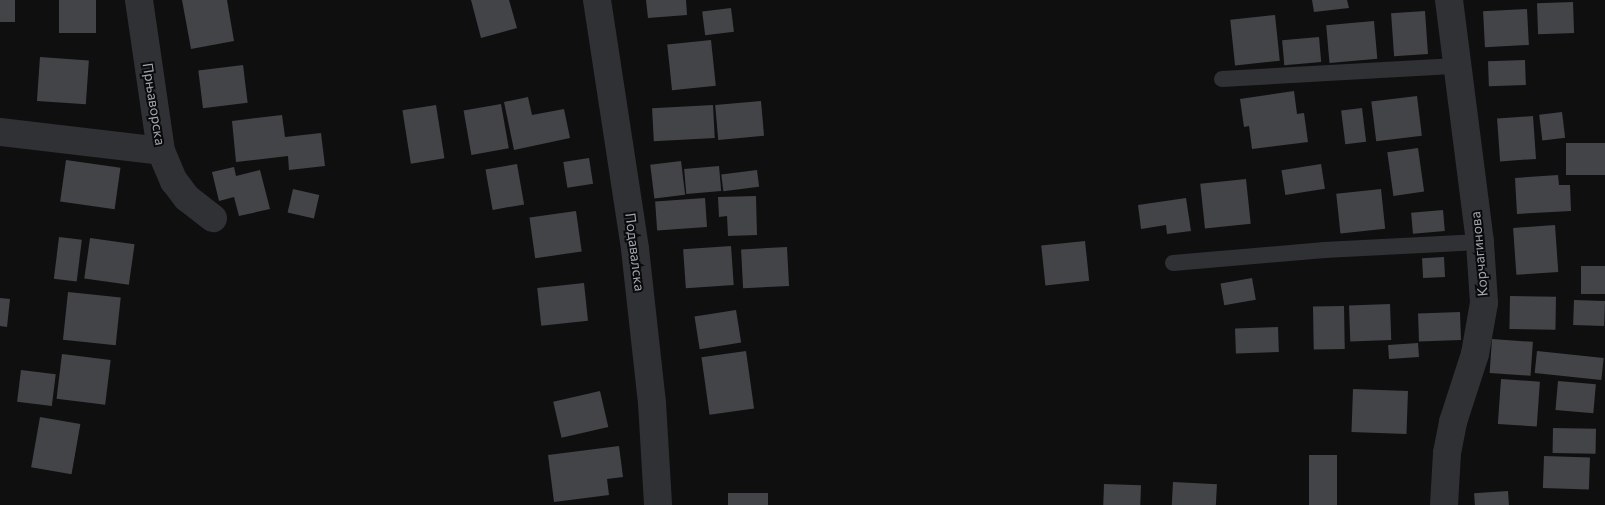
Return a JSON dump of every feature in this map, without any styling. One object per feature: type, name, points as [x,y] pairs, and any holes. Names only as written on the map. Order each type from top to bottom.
[{"type":"street","name":"Прњаворска","points":[[139,0],[161,152],[178,186],[187,198],[212,218]]},
{"type":"street","name":"Подавалска","points":[[597,0],[635,249],[652,404],[658,505]]},
{"type":"street","name":"Корчагинова","points":[[1444,505],[1447,453],[1451,430],[1475,354],[1484,303],[1480,242],[1449,0]]},
{"type":"street","points":[[0,132],[161,152]]},
{"type":"lane","points":[[1222,79],[1457,66]]},
{"type":"lane","points":[[1173,263],[1324,250],[1480,242]]},
{"type":"building","points":[[0,0],[15,0],[15,22],[0,22]]},
{"type":"building","points":[[59,0],[96,0],[96,33],[59,33]]},
{"type":"building","points":[[182,0],[227,0],[234,41],[191,49]]},
{"type":"building","points":[[471,0],[509,0],[517,28],[481,38]]},
{"type":"building","points":[[646,0],[686,0],[687,15],[648,18]]},
{"type":"building","points":[[1312,0],[1347,0],[1349,8],[1314,12]]},
{"type":"building","points":[[1573,2],[1574,33],[1538,34],[1537,3]]},
{"type":"building","points":[[731,8],[734,32],[705,35],[702,12]]},
{"type":"building","points":[[1527,9],[1529,45],[1485,47],[1483,11]]},
{"type":"building","points":[[1425,11],[1428,54],[1394,56],[1391,13]]},
{"type":"building","points":[[1275,15],[1280,61],[1235,65],[1230,20]]},
{"type":"building","points":[[1374,21],[1377,59],[1329,63],[1326,25]]},
{"type":"building","points":[[1319,37],[1321,62],[1284,65],[1282,40]]},
{"type":"building","points":[[711,40],[716,86],[672,90],[667,45]]},
{"type":"building","points":[[40,57],[89,60],[86,104],[37,101]]},
{"type":"building","points":[[1525,60],[1526,85],[1489,86],[1488,61]]},
{"type":"building","points":[[243,65],[248,103],[203,108],[198,70]]},
{"type":"building","points":[[1294,91],[1297,114],[1304,113],[1308,142],[1252,149],[1249,126],[1244,127],[1240,99]]},
{"type":"building","points":[[1417,96],[1422,136],[1376,141],[1371,102]]},
{"type":"building","points":[[528,97],[532,115],[564,109],[570,138],[514,150],[504,102]]},
{"type":"building","points":[[761,101],[764,136],[718,140],[715,105]]},
{"type":"building","points":[[501,104],[509,148],[471,155],[464,111]]},
{"type":"building","points":[[436,105],[444,158],[411,164],[402,110]]},
{"type":"building","points":[[713,105],[715,138],[654,141],[652,108]]},
{"type":"building","points":[[1362,108],[1366,142],[1345,144],[1341,111]]},
{"type":"building","points":[[1562,112],[1565,138],[1542,141],[1539,115]]},
{"type":"building","points":[[282,115],[285,137],[321,133],[325,166],[289,170],[288,156],[236,162],[232,121]]},
{"type":"building","points":[[1533,116],[1536,159],[1500,161],[1497,119]]},
{"type":"building","points":[[1566,143],[1605,143],[1605,175],[1566,175]]},
{"type":"building","points":[[1418,148],[1424,192],[1393,196],[1387,152]]},
{"type":"building","points":[[589,158],[593,184],[567,188],[563,162]]},
{"type":"building","points":[[66,160],[120,168],[115,209],[60,202]]},
{"type":"building","points":[[681,161],[685,195],[654,199],[650,165]]},
{"type":"building","points":[[517,164],[524,204],[493,210],[485,170]]},
{"type":"building","points":[[1321,164],[1325,189],[1285,195],[1281,170]]},
{"type":"building","points":[[719,166],[721,191],[686,194],[684,169]]},
{"type":"building","points":[[234,167],[236,176],[260,170],[270,209],[239,216],[234,197],[219,201],[212,172]]},
{"type":"building","points":[[757,170],[759,187],[723,191],[721,174]]},
{"type":"building","points":[[1558,175],[1559,185],[1570,185],[1571,211],[1517,214],[1515,178]]},
{"type":"building","points":[[1246,179],[1251,224],[1205,229],[1200,184]]},
{"type":"building","points":[[293,189],[319,195],[314,218],[288,212]]},
{"type":"building","points":[[1381,189],[1385,229],[1340,233],[1336,194]]},
{"type":"building","points":[[756,196],[757,235],[728,236],[727,216],[719,217],[718,197]]},
{"type":"building","points":[[705,198],[707,227],[657,230],[655,201]]},
{"type":"building","points":[[1186,198],[1191,231],[1167,234],[1166,225],[1141,229],[1138,205]]},
{"type":"building","points":[[1443,210],[1445,231],[1413,234],[1411,213]]},
{"type":"building","points":[[576,211],[582,252],[535,258],[529,218]]},
{"type":"building","points":[[1555,225],[1558,272],[1516,275],[1513,228]]},
{"type":"building","points":[[59,237],[82,240],[77,281],[54,279]]},
{"type":"building","points":[[90,238],[135,244],[129,285],[84,279]]},
{"type":"building","points":[[1085,241],[1089,281],[1045,285],[1041,246]]},
{"type":"building","points":[[731,246],[734,285],[686,288],[683,249]]},
{"type":"building","points":[[787,247],[789,286],[743,288],[741,249]]},
{"type":"building","points":[[1444,257],[1445,277],[1423,278],[1422,258]]},
{"type":"building","points":[[1581,266],[1605,266],[1605,294],[1581,294]]},
{"type":"building","points":[[1252,278],[1256,300],[1224,305],[1220,284]]},
{"type":"building","points":[[584,283],[588,321],[541,326],[537,288]]},
{"type":"building","points":[[68,292],[121,298],[116,345],[63,340]]},
{"type":"building","points":[[1510,296],[1556,297],[1555,330],[1509,329]]},
{"type":"building","points":[[0,298],[10,299],[7,327],[0,326]]},
{"type":"building","points":[[1574,300],[1605,301],[1604,326],[1573,325]]},
{"type":"building","points":[[1390,304],[1391,340],[1350,341],[1349,305]]},
{"type":"building","points":[[1344,306],[1345,349],[1314,350],[1313,307]]},
{"type":"building","points":[[736,310],[741,343],[700,349],[695,317]]},
{"type":"building","points":[[1460,312],[1461,340],[1419,341],[1418,313]]},
{"type":"building","points":[[1278,327],[1279,352],[1236,353],[1235,329]]},
{"type":"building","points":[[1492,339],[1533,342],[1531,376],[1490,373]]},
{"type":"building","points":[[1418,343],[1419,357],[1389,359],[1388,345]]},
{"type":"building","points":[[746,351],[754,408],[710,415],[701,357]]},
{"type":"building","points":[[1537,351],[1604,358],[1601,380],[1535,373]]},
{"type":"building","points":[[62,354],[111,360],[105,405],[57,399]]},
{"type":"building","points":[[21,370],[56,374],[52,406],[17,402]]},
{"type":"building","points":[[1501,379],[1540,382],[1537,427],[1498,424]]},
{"type":"building","points":[[1558,381],[1596,384],[1593,413],[1555,410]]},
{"type":"building","points":[[1353,389],[1408,391],[1406,434],[1351,432]]},
{"type":"building","points":[[600,391],[608,427],[562,438],[553,402]]},
{"type":"building","points":[[40,417],[80,424],[72,474],[31,467]]},
{"type":"building","points":[[1553,428],[1596,429],[1596,454],[1553,453]]},
{"type":"building","points":[[619,446],[623,477],[607,479],[609,495],[554,502],[548,455]]},
{"type":"building","points":[[1309,455],[1337,455],[1337,505],[1309,505]]},
{"type":"building","points":[[1544,456],[1590,458],[1589,490],[1543,488]]},
{"type":"building","points":[[1173,482],[1217,484],[1216,505],[1172,505]]},
{"type":"building","points":[[1104,484],[1141,485],[1140,505],[1103,505]]},
{"type":"building","points":[[1508,491],[1509,505],[1475,505],[1474,493]]},
{"type":"building","points":[[728,493],[768,493],[768,505],[728,505]]}]
